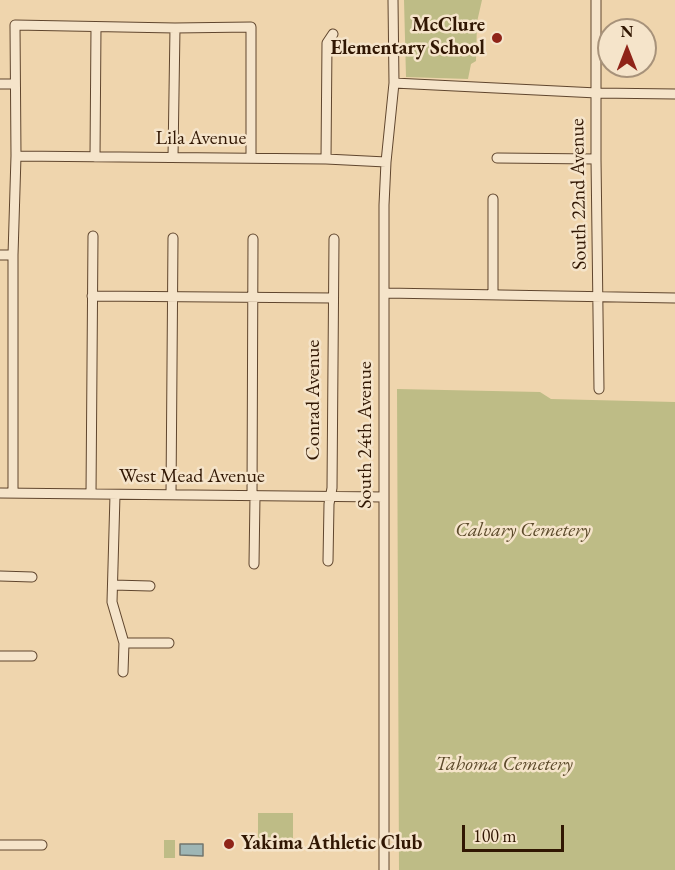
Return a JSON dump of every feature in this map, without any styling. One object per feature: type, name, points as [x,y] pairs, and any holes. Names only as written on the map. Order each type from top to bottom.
[{"type":"street","name":"South 24th Avenue","points":[[384,870],[384,205],[394,82],[393,0]]},
{"type":"street","name":"South 22nd Avenue","points":[[596,0],[599,389]]},
{"type":"street","points":[[13,493],[15,25],[251,27],[251,158]]},
{"type":"street","points":[[95,157],[96,27]]},
{"type":"street","points":[[173,157],[175,28]]},
{"type":"street","points":[[326,159],[327,43],[333,34]]},
{"type":"street","points":[[394,82],[597,93],[675,94]]},
{"type":"street","points":[[0,84],[15,84]]},
{"type":"street","name":"Lila Avenue","points":[[16,156],[326,159],[386,162]]},
{"type":"street","points":[[497,158],[596,159]]},
{"type":"street","points":[[493,199],[494,294]]},
{"type":"street","points":[[92,494],[93,236]]},
{"type":"street","points":[[171,494],[173,238]]},
{"type":"street","points":[[253,239],[254,564]]},
{"type":"street","name":"Conrad Avenue","points":[[328,561],[334,239]]},
{"type":"street","points":[[0,255],[13,255]]},
{"type":"street","points":[[385,293],[675,298]]},
{"type":"street","points":[[92,296],[333,298]]},
{"type":"street","name":"West Mead Avenue","points":[[0,493],[384,497]]},
{"type":"street","points":[[115,495],[112,602],[124,643],[123,672]]},
{"type":"street","points":[[0,576],[33,577]]},
{"type":"street","points":[[113,585],[150,586]]},
{"type":"street","points":[[124,643],[169,643]]},
{"type":"street","points":[[0,657],[32,656]]},
{"type":"street","points":[[0,845],[42,845]]},
{"type":"green space","points":[[404,0],[482,0],[477,22],[476,61],[471,64],[468,79],[406,77]]},
{"type":"green space","points":[[397,389],[540,392],[551,399],[675,402],[675,870],[399,870]]},
{"type":"green space","points":[[258,813],[293,813],[293,849],[258,849]]},
{"type":"green space","points":[[164,840],[175,840],[175,858],[164,858]]},
{"type":"water","points":[[180,844],[203,844],[203,856],[180,855]]},
{"type":"place","name":"McClure Elementary School","points":[[497,38]]},
{"type":"place","name":"Yakima Athletic Club","points":[[229,844]]},
{"type":"park label","name":"Calvary Cemetery","points":[[523,531]]},
{"type":"park label","name":"Tahoma Cemetery","points":[[504,765]]}]
